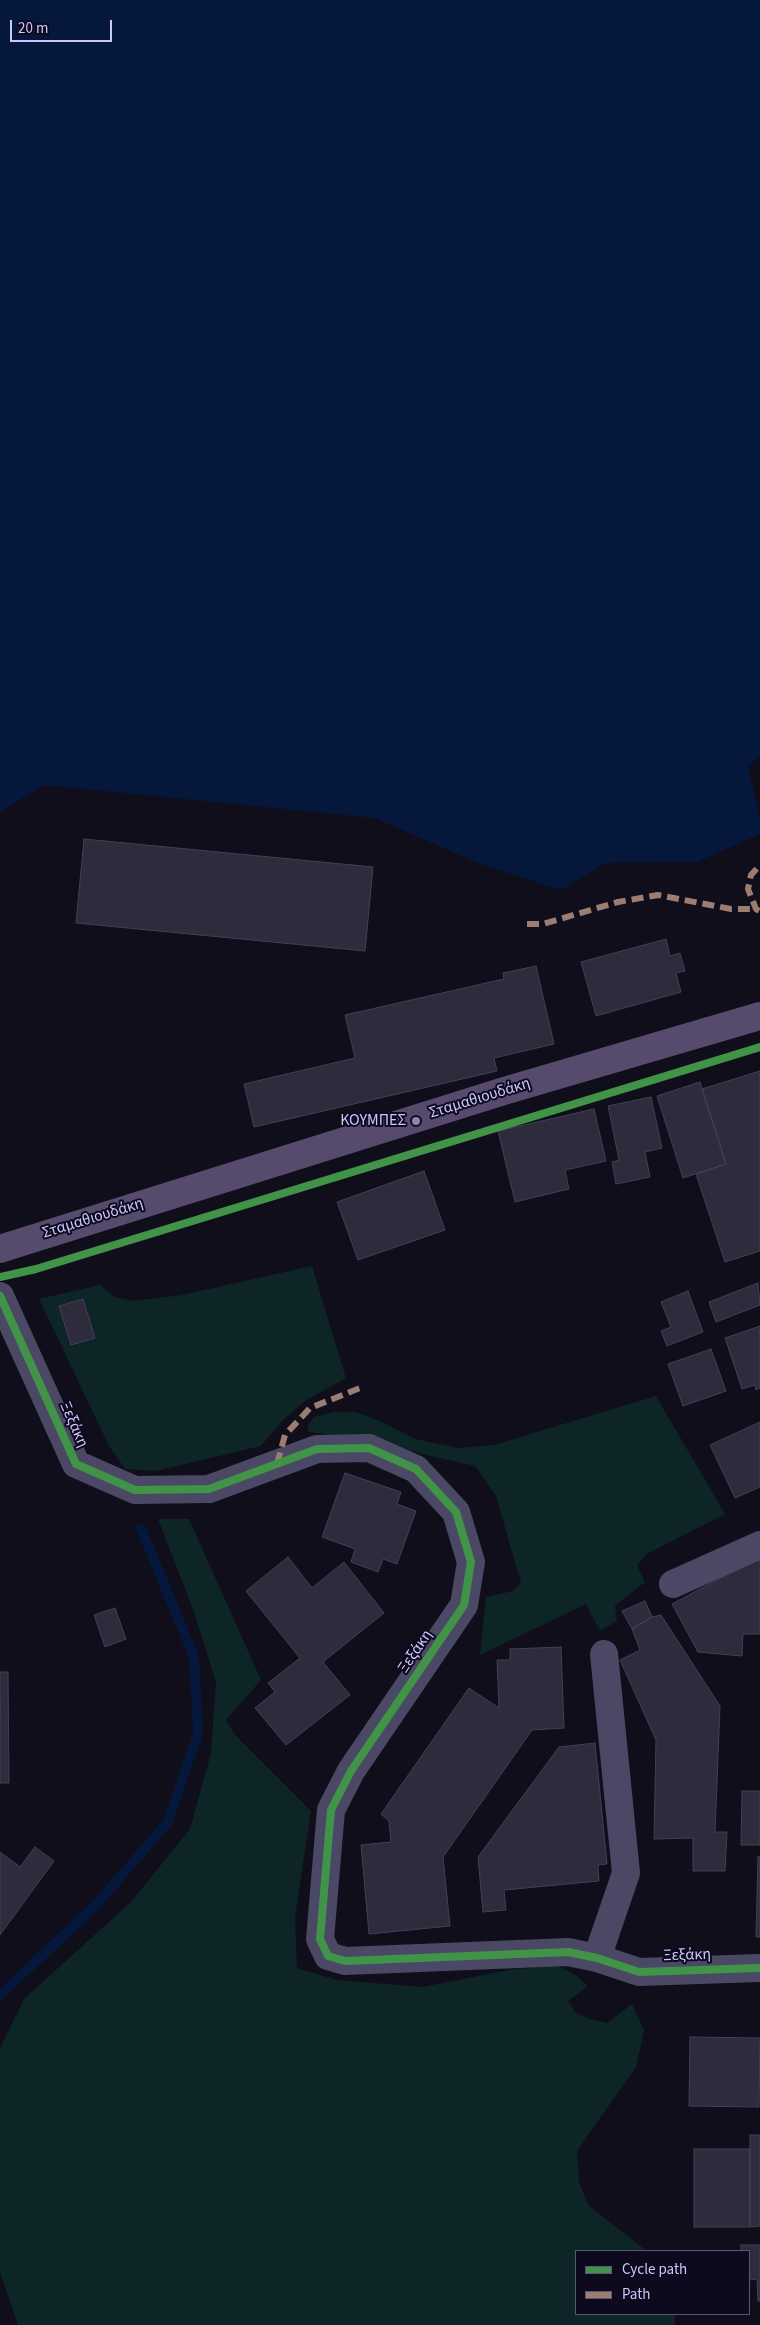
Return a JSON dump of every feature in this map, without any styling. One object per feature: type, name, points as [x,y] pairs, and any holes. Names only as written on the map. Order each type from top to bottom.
[{"type":"main road","name":"Σταμαθιουδάκη","points":[[0,1249],[504,1091],[760,1016]]},
{"type":"street","name":"Ξεξάκη","points":[[0,1296],[76,1464],[136,1490],[209,1489],[317,1449],[369,1448],[416,1468],[456,1512],[471,1562],[464,1605],[351,1771],[331,1810],[320,1939],[328,1956],[345,1961],[568,1952],[597,1958],[639,1972],[760,1968]]},
{"type":"street","points":[[673,1584],[760,1545]]},
{"type":"street","points":[[597,1958],[626,1873],[604,1654]]},
{"type":"green space","points":[[312,1266],[346,1378],[305,1401],[283,1420],[261,1446],[156,1471],[125,1469],[109,1446],[39,1299],[100,1285],[115,1297],[134,1301],[182,1295]]},
{"type":"green space","points":[[656,1396],[725,1514],[647,1554],[637,1565],[645,1582],[615,1606],[617,1621],[600,1631],[586,1604],[480,1655],[486,1597],[513,1591],[521,1583],[496,1496],[475,1466],[418,1453],[378,1440],[308,1432],[308,1425],[314,1417],[334,1412],[356,1412],[380,1421],[415,1439],[459,1448],[494,1445]]},
{"type":"green space","points":[[158,1519],[189,1519],[261,1680],[226,1720],[236,1736],[311,1811],[295,1917],[297,1968],[337,1980],[422,1987],[509,1970],[557,1965],[577,1976],[588,1986],[568,2001],[575,2012],[590,2019],[607,2023],[632,2004],[644,2030],[636,2067],[577,2151],[579,2182],[588,2205],[646,2250],[575,2250],[575,2315],[675,2315],[675,2325],[18,2325],[0,2272],[0,2048],[24,1999],[131,1902],[190,1829],[211,1753],[216,1682],[194,1612]]},
{"type":"water","points":[[0,0],[760,0],[760,756],[748,767],[760,818],[760,834],[697,862],[606,863],[561,890],[480,864],[375,818],[44,785],[0,812]]},
{"type":"building","points":[[84,839],[373,867],[365,951],[76,923]]},
{"type":"building","points":[[666,939],[670,956],[680,953],[685,971],[676,973],[681,992],[596,1016],[581,962]]},
{"type":"building","points":[[536,966],[554,1044],[494,1058],[497,1071],[254,1127],[244,1084],[355,1058],[345,1015],[504,979],[503,973]]},
{"type":"building","points":[[760,1071],[760,1251],[725,1262],[696,1174],[726,1164],[702,1089]]},
{"type":"building","points":[[700,1082],[726,1164],[683,1178],[657,1096]]},
{"type":"building","points":[[651,1097],[662,1148],[645,1152],[650,1177],[616,1184],[612,1162],[619,1160],[608,1106]]},
{"type":"building","points":[[594,1109],[606,1161],[565,1170],[569,1189],[515,1202],[498,1131]]},
{"type":"building","points":[[424,1171],[445,1230],[358,1260],[337,1202]]},
{"type":"building","points":[[758,1283],[760,1305],[716,1322],[709,1302]]},
{"type":"building","points":[[688,1291],[703,1332],[667,1346],[661,1331],[671,1327],[661,1302]]},
{"type":"building","points":[[83,1299],[95,1338],[71,1345],[59,1306]]},
{"type":"building","points":[[760,1326],[760,1388],[756,1390],[755,1385],[742,1389],[725,1338]]},
{"type":"building","points":[[711,1349],[726,1391],[683,1406],[668,1364]]},
{"type":"building","points":[[760,1422],[760,1487],[735,1498],[710,1445]]},
{"type":"building","points":[[345,1473],[401,1492],[397,1504],[416,1511],[397,1564],[383,1559],[378,1572],[351,1562],[355,1549],[322,1537]]},
{"type":"building","points":[[288,1557],[312,1588],[344,1562],[384,1613],[323,1662],[350,1695],[286,1745],[255,1708],[275,1692],[268,1683],[300,1658],[246,1591]]},
{"type":"building","points":[[760,1557],[760,1634],[743,1634],[742,1656],[698,1652],[672,1604]]},
{"type":"building","points":[[645,1601],[652,1617],[632,1629],[622,1611]]},
{"type":"building","points":[[115,1608],[126,1639],[105,1647],[94,1615]]},
{"type":"building","points":[[661,1615],[720,1706],[715,1832],[727,1832],[725,1871],[693,1871],[693,1838],[654,1839],[656,1740],[620,1660],[640,1650],[632,1629],[652,1617]]},
{"type":"building","points":[[561,1647],[564,1728],[532,1730],[443,1857],[450,1926],[369,1934],[361,1845],[391,1842],[389,1821],[381,1814],[469,1688],[499,1708],[497,1660],[510,1660],[510,1649]]},
{"type":"building","points":[[0,1672],[8,1672],[9,1783],[0,1783]]},
{"type":"building","points":[[595,1743],[607,1864],[598,1865],[599,1881],[504,1890],[506,1910],[483,1912],[478,1857],[559,1747]]},
{"type":"building","points":[[742,1791],[760,1791],[760,1845],[741,1845]]},
{"type":"building","points":[[35,1847],[54,1861],[0,1935],[0,1852],[20,1867]]},
{"type":"building","points":[[758,1857],[760,1857],[760,1937],[756,1937]]},
{"type":"building","points":[[690,2037],[760,2038],[759,2107],[689,2106]]},
{"type":"building","points":[[750,2135],[760,2135],[760,2226],[750,2227]]},
{"type":"building","points":[[694,2149],[750,2149],[750,2227],[694,2227]]},
{"type":"building","points":[[741,2245],[760,2245],[760,2301],[758,2301],[757,2279],[750,2280],[750,2250],[741,2250]]},
{"type":"waterway","points":[[0,1995],[96,1905],[168,1822],[198,1733],[194,1657],[141,1528]]},
{"type":"marked path","points":[[759,911],[756,909],[748,889],[751,875],[760,865]]},
{"type":"marked path","points":[[527,924],[543,924],[618,902],[658,895],[731,909],[756,909]]},
{"type":"marked path","points":[[277,1464],[285,1435],[310,1408],[360,1388]]},
{"type":"cycle path","points":[[0,1277],[36,1269],[760,1047]]},
{"type":"cycle path","points":[[0,1296],[76,1464],[135,1490],[209,1489],[317,1449],[369,1448],[416,1469],[456,1512],[471,1562],[464,1605],[351,1771],[331,1810],[320,1939],[328,1956],[345,1961],[568,1952],[597,1958],[639,1972],[760,1968]]},
{"type":"place","name":"ΚΟΥΜΠΕΣ","points":[[416,1121]]}]
